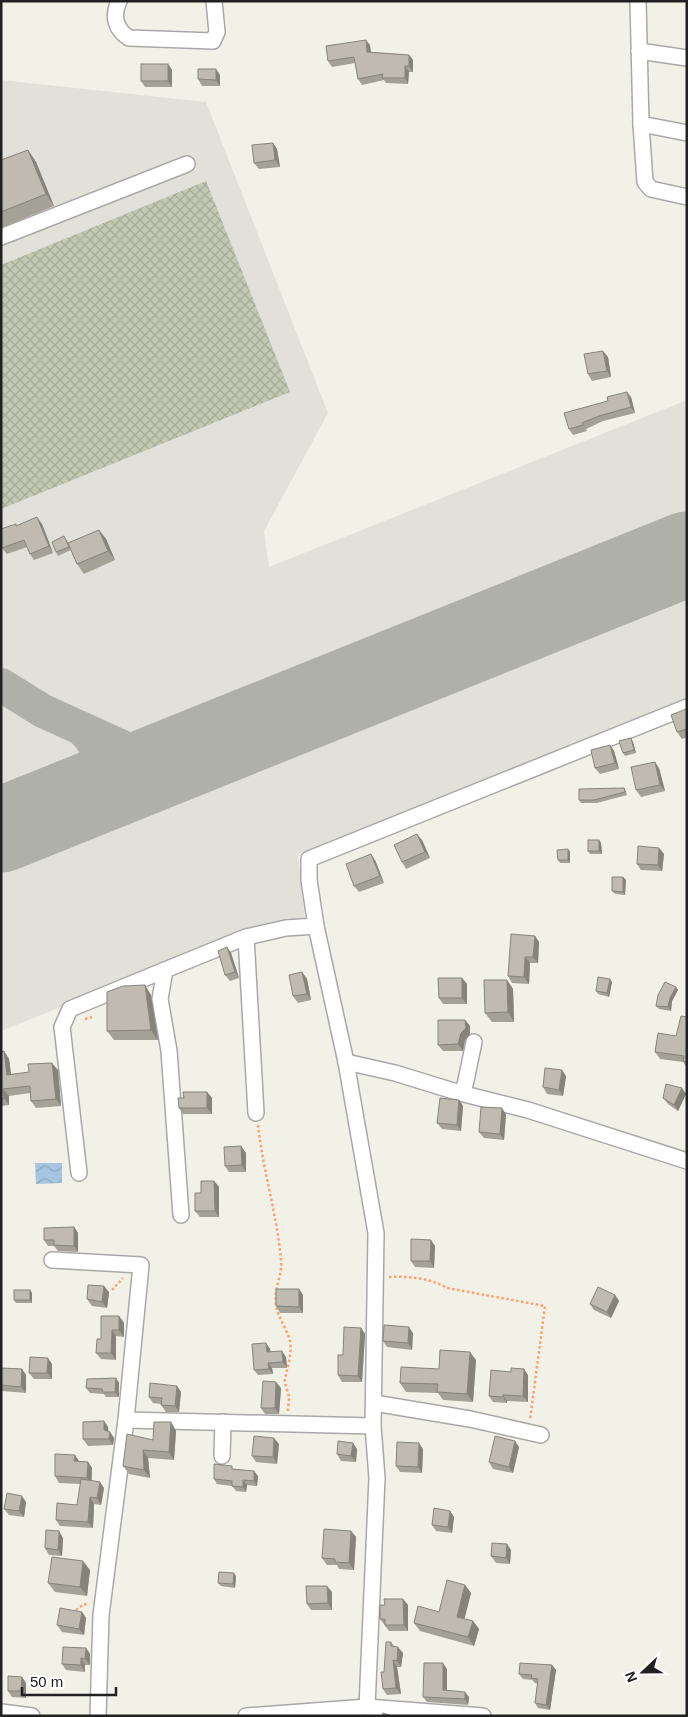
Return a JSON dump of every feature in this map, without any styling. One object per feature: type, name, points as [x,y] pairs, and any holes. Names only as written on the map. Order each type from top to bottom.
[{"type":"street","points":[[119,1],[114,11],[115,23],[122,34],[129,38],[213,42],[217,32],[214,1]]},
{"type":"street","points":[[638,1],[641,124],[646,186],[687,197]]},
{"type":"street","points":[[639,51],[687,58]]},
{"type":"street","points":[[641,124],[687,133]]},
{"type":"street","points":[[1,237],[187,164]]},
{"type":"street","points":[[367,1707],[377,1478],[373,1426],[376,1233],[346,1062],[316,926],[309,880],[310,859],[687,707]]},
{"type":"street","points":[[80,1173],[62,1027],[70,1009],[246,937],[286,928],[316,926]]},
{"type":"street","points":[[246,937],[256,1113]]},
{"type":"street","points":[[165,970],[160,999],[169,1051],[182,1215]]},
{"type":"street","points":[[460,1093],[464,1085],[474,1042]]},
{"type":"street","points":[[346,1062],[395,1073],[460,1093],[528,1110],[687,1161]]},
{"type":"street","points":[[52,1260],[141,1266],[126,1420],[101,1615],[98,1716]]},
{"type":"street","points":[[374,1403],[470,1419],[535,1434]]},
{"type":"street","points":[[126,1420],[373,1426]]},
{"type":"street","points":[[222,1422],[222,1456]]},
{"type":"street","points":[[246,1716],[367,1707],[483,1716]]},
{"type":"street","points":[[1,1712],[32,1716]]},
{"type":"path","points":[[256,1113],[268,1190],[276,1219],[282,1263],[276,1287],[276,1305],[290,1340],[290,1367],[285,1380],[289,1397],[288,1423]]},
{"type":"path","points":[[375,1277],[405,1276],[437,1282],[447,1288],[545,1306],[535,1434]]},
{"type":"shaded area","points":[[1,80],[206,102],[328,413],[264,531],[269,567],[687,400],[687,699],[415,810],[298,854],[305,921],[276,921],[1,1031]]},
{"type":"shaded area","points":[[206,181],[290,392],[1,509],[1,265]]},
{"type":"water","points":[[35,1163],[62,1163],[62,1183],[36,1184]]},
{"type":"building","points":[[366,40],[367,52],[409,55],[409,66],[405,66],[405,78],[382,78],[383,74],[358,79],[354,57],[328,61],[326,46]]},
{"type":"building","points":[[141,64],[168,64],[168,81],[141,81]]},
{"type":"building","points":[[198,69],[216,69],[216,80],[198,79]]},
{"type":"building","points":[[273,143],[275,160],[254,163],[252,145]]},
{"type":"building","points":[[28,150],[46,194],[1,212],[1,160]]},
{"type":"building","points":[[603,351],[607,371],[588,374],[584,354]]},
{"type":"building","points":[[627,392],[631,407],[599,416],[582,423],[583,425],[569,429],[564,413],[608,401],[607,397]]},
{"type":"building","points":[[37,517],[49,546],[30,554],[24,540],[2,548],[1,529],[16,524],[16,526]]},
{"type":"building","points":[[99,530],[108,551],[77,564],[68,543]]},
{"type":"building","points":[[64,536],[69,547],[56,552],[52,542]]},
{"type":"building","points":[[687,709],[687,729],[677,732],[671,715]]},
{"type":"building","points":[[631,738],[634,750],[623,753],[619,741]]},
{"type":"building","points":[[610,745],[615,763],[595,768],[591,750]]},
{"type":"building","points":[[655,762],[660,785],[636,790],[631,767]]},
{"type":"building","points":[[624,788],[625,792],[594,800],[579,800],[579,789]]},
{"type":"building","points":[[417,834],[425,852],[402,862],[394,845]]},
{"type":"building","points":[[588,840],[599,840],[599,851],[588,851]]},
{"type":"building","points":[[638,846],[659,848],[658,865],[637,864]]},
{"type":"building","points":[[568,849],[568,860],[558,860],[557,850]]},
{"type":"building","points":[[371,854],[380,876],[354,886],[346,864]]},
{"type":"building","points":[[612,877],[623,877],[623,892],[612,891]]},
{"type":"building","points":[[511,934],[535,936],[533,957],[525,957],[524,977],[508,976]]},
{"type":"building","points":[[227,947],[235,972],[225,975],[218,951]]},
{"type":"building","points":[[302,972],[307,994],[293,996],[289,975]]},
{"type":"building","points":[[598,977],[610,979],[607,993],[596,991]]},
{"type":"building","points":[[438,978],[462,978],[462,998],[439,998]]},
{"type":"building","points":[[484,980],[507,980],[508,1012],[485,1013]]},
{"type":"building","points":[[665,982],[676,987],[668,1007],[656,1006],[658,995]]},
{"type":"building","points":[[145,985],[151,1030],[107,1031],[107,992],[123,986]]},
{"type":"building","points":[[681,1016],[687,1017],[687,1062],[683,1061],[684,1056],[655,1052],[658,1033],[676,1036]]},
{"type":"building","points":[[438,1020],[465,1020],[466,1028],[461,1033],[458,1044],[438,1045]]},
{"type":"building","points":[[4,1051],[7,1075],[29,1072],[28,1064],[52,1063],[56,1099],[31,1101],[30,1086],[3,1089],[4,1098],[1,1098],[1,1052]]},
{"type":"building","points":[[545,1068],[562,1070],[559,1090],[543,1087]]},
{"type":"building","points":[[666,1084],[682,1088],[674,1105],[663,1098]]},
{"type":"building","points":[[183,1092],[207,1092],[207,1108],[179,1108],[178,1098],[184,1098]]},
{"type":"building","points":[[440,1098],[459,1100],[457,1125],[437,1123]]},
{"type":"building","points":[[481,1107],[502,1108],[500,1134],[479,1132]]},
{"type":"building","points":[[241,1146],[242,1165],[225,1166],[224,1147]]},
{"type":"building","points":[[201,1181],[214,1181],[215,1211],[195,1211],[195,1193],[201,1193]]},
{"type":"building","points":[[74,1227],[74,1246],[54,1245],[54,1240],[44,1240],[44,1228]]},
{"type":"building","points":[[411,1239],[431,1240],[430,1261],[411,1261]]},
{"type":"building","points":[[88,1285],[104,1286],[102,1302],[87,1299]]},
{"type":"building","points":[[598,1287],[615,1295],[607,1312],[590,1304]]},
{"type":"building","points":[[276,1289],[299,1289],[299,1307],[276,1306]]},
{"type":"building","points":[[14,1290],[30,1290],[30,1300],[14,1300]]},
{"type":"building","points":[[101,1316],[119,1316],[119,1330],[112,1330],[111,1353],[96,1353],[97,1339],[101,1339]]},
{"type":"building","points":[[384,1325],[409,1327],[408,1343],[383,1341]]},
{"type":"building","points":[[344,1327],[361,1328],[358,1376],[338,1375],[338,1355],[343,1355]]},
{"type":"building","points":[[266,1343],[267,1352],[282,1351],[283,1362],[268,1363],[269,1369],[254,1370],[252,1344]]},
{"type":"building","points":[[440,1350],[470,1352],[467,1394],[437,1392],[438,1384],[400,1383],[401,1367],[439,1369]]},
{"type":"building","points":[[30,1357],[48,1358],[47,1373],[29,1373]]},
{"type":"building","points":[[1,1368],[22,1369],[21,1387],[1,1385]]},
{"type":"building","points":[[511,1368],[524,1369],[523,1396],[489,1396],[491,1370],[511,1372]]},
{"type":"building","points":[[116,1378],[115,1392],[103,1392],[102,1389],[86,1388],[87,1379]]},
{"type":"building","points":[[263,1381],[276,1382],[275,1408],[261,1408]]},
{"type":"building","points":[[150,1383],[177,1386],[175,1406],[161,1405],[162,1398],[149,1397]]},
{"type":"building","points":[[104,1421],[104,1430],[110,1432],[109,1439],[83,1439],[83,1422]]},
{"type":"building","points":[[154,1422],[171,1422],[169,1452],[143,1450],[144,1470],[123,1466],[127,1434],[153,1440]]},
{"type":"building","points":[[254,1436],[274,1438],[273,1457],[252,1456]]},
{"type":"building","points":[[495,1436],[515,1441],[509,1467],[489,1462]]},
{"type":"building","points":[[338,1441],[353,1443],[351,1456],[337,1454]]},
{"type":"building","points":[[397,1442],[419,1443],[418,1467],[396,1466]]},
{"type":"building","points":[[55,1454],[75,1455],[74,1461],[88,1462],[87,1478],[55,1476]]},
{"type":"building","points":[[214,1464],[232,1466],[232,1469],[254,1471],[254,1481],[243,1480],[243,1487],[232,1486],[232,1481],[214,1479]]},
{"type":"building","points":[[81,1479],[100,1482],[97,1498],[90,1497],[88,1522],[56,1520],[57,1503],[77,1505]]},
{"type":"building","points":[[7,1493],[22,1496],[19,1511],[4,1509]]},
{"type":"building","points":[[434,1508],[450,1511],[448,1527],[432,1525]]},
{"type":"building","points":[[324,1529],[351,1531],[349,1563],[335,1562],[335,1559],[322,1558]]},
{"type":"building","points":[[46,1530],[59,1531],[58,1550],[45,1548]]},
{"type":"building","points":[[492,1543],[507,1544],[506,1558],[491,1556]]},
{"type":"building","points":[[52,1557],[83,1561],[80,1587],[48,1583]]},
{"type":"building","points":[[219,1572],[234,1573],[233,1584],[218,1583]]},
{"type":"building","points":[[447,1580],[465,1585],[457,1617],[473,1621],[468,1637],[414,1623],[418,1606],[439,1612]]},
{"type":"building","points":[[306,1586],[327,1586],[328,1603],[307,1604]]},
{"type":"building","points":[[384,1599],[403,1599],[404,1625],[385,1625],[385,1619],[380,1619],[380,1605],[385,1605]]},
{"type":"building","points":[[60,1608],[82,1612],[79,1629],[57,1625]]},
{"type":"building","points":[[386,1642],[391,1642],[391,1646],[398,1647],[397,1661],[393,1660],[396,1688],[383,1689],[381,1672],[384,1672]]},
{"type":"building","points":[[63,1647],[86,1648],[85,1659],[81,1658],[81,1665],[62,1664]]},
{"type":"building","points":[[424,1663],[443,1663],[443,1690],[465,1692],[465,1699],[423,1697]]},
{"type":"building","points":[[520,1663],[552,1665],[546,1705],[535,1703],[538,1679],[531,1678],[532,1675],[519,1674]]},
{"type":"building","points":[[8,1676],[22,1677],[21,1691],[8,1691]]},
{"type":"taxiway","points":[[1,685],[43,711],[162,765]]},
{"type":"taxiway","points":[[54,809],[93,789],[102,775],[102,766],[97,749],[82,729]]},
{"type":"runway","points":[[1,830],[687,554]]}]
